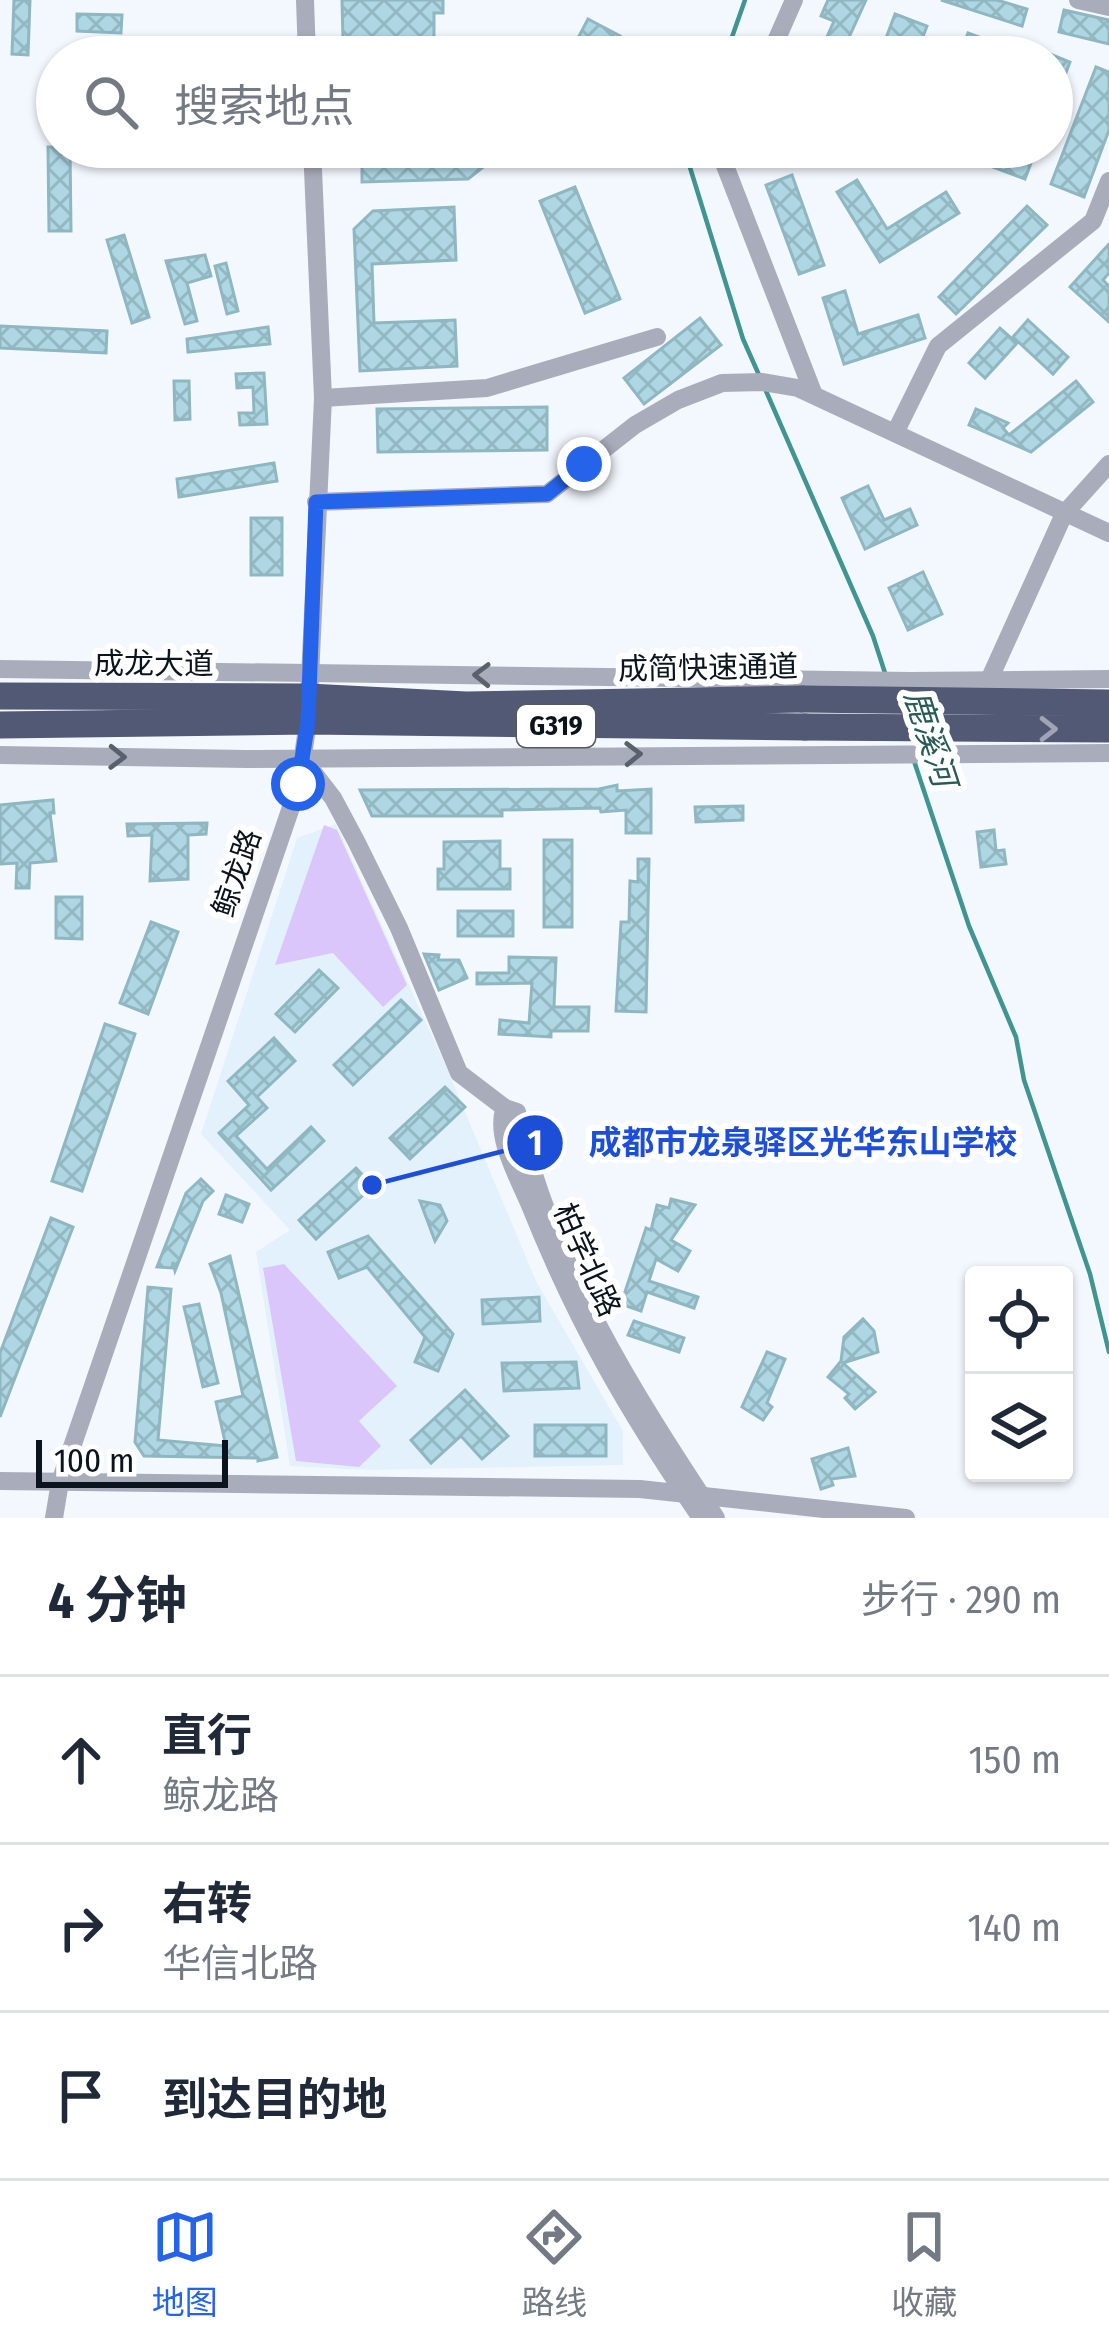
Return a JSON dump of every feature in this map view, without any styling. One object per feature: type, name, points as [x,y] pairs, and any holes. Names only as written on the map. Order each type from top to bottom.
[{"type":"highway","name":"成龙大道","points":[[0,696],[308,697]]},
{"type":"highway","name":"成龙大道","points":[[0,725],[308,697]]},
{"type":"highway","name":"成简快速通道","points":[[308,697],[804,713],[1109,729]]},
{"type":"highway","name":"成简快速通道","points":[[804,713],[1109,704]]},
{"type":"street","points":[[305,0],[307,36]]},
{"type":"street","points":[[778,36],[794,0]]},
{"type":"street","points":[[1078,0],[1109,8]]},
{"type":"street","name":"鲸龙路","points":[[54,1518],[60,1482],[291,807],[302,758],[323,398],[312,168]]},
{"type":"street","points":[[726,168],[806,392]]},
{"type":"street","points":[[895,433],[938,346],[1093,221],[1109,181]]},
{"type":"street","points":[[323,398],[487,388],[657,337]]},
{"type":"street","points":[[316,502],[547,494],[634,425],[678,400],[722,383],[763,382],[806,392],[1109,533]]},
{"type":"street","points":[[970,752],[988,679],[1064,514],[1109,464]]},
{"type":"street","points":[[0,669],[308,697],[851,680],[1109,679]]},
{"type":"street","points":[[0,755],[1109,753]]},
{"type":"street","name":"柏学北路","points":[[302,758],[334,798],[356,841],[399,928],[459,1073],[505,1108],[500,1120],[512,1163],[570,1301],[626,1406],[716,1518]]},
{"type":"street","points":[[0,1481],[640,1489],[906,1518]]},
{"type":"street","name":"柏学北路","points":[[693,1495],[701,1518]]},
{"type":"shaded area","points":[[336,824],[536,1281],[623,1431],[623,1465],[367,1470],[290,1466],[256,1252],[290,1230],[201,1134],[297,838]]},
{"type":"shaded area","points":[[324,825],[337,830],[407,985],[383,1007],[333,953],[275,965]]},
{"type":"shaded area","points":[[284,1264],[397,1386],[359,1421],[381,1446],[359,1467],[296,1461],[263,1268]]},
{"type":"building","points":[[14,0],[30,0],[28,55],[12,54]]},
{"type":"building","points":[[342,0],[443,0],[443,13],[434,13],[434,36],[343,36]]},
{"type":"building","points":[[828,0],[866,0],[850,36],[827,36],[834,21],[821,16]]},
{"type":"building","points":[[941,0],[997,0],[1027,9],[1022,26]]},
{"type":"building","points":[[1064,10],[1109,20],[1109,44],[1059,32]]},
{"type":"building","points":[[77,14],[122,15],[121,33],[77,31]]},
{"type":"building","points":[[895,14],[927,26],[923,36],[887,36]]},
{"type":"building","points":[[588,19],[620,36],[579,36]]},
{"type":"building","points":[[1096,67],[1109,72],[1109,130],[1084,197],[1051,184],[1057,168],[1073,168],[1073,127]]},
{"type":"building","points":[[48,168],[70,168],[71,231],[49,231]]},
{"type":"building","points":[[362,168],[482,168],[468,179],[362,182]]},
{"type":"building","points":[[996,168],[1029,168],[1025,179]]},
{"type":"building","points":[[792,175],[824,265],[799,274],[766,185]]},
{"type":"building","points":[[857,180],[887,229],[946,192],[959,213],[880,262],[837,192]]},
{"type":"building","points":[[575,187],[620,299],[585,313],[540,201]]},
{"type":"building","points":[[1027,206],[1047,225],[956,314],[939,297]]},
{"type":"building","points":[[454,207],[456,260],[372,264],[374,323],[455,320],[457,366],[360,371],[354,229],[373,211]]},
{"type":"building","points":[[124,235],[149,317],[132,323],[107,240]]},
{"type":"building","points":[[1109,244],[1109,273],[1103,280],[1109,286],[1109,322],[1070,287]]},
{"type":"building","points":[[205,255],[211,276],[187,283],[197,321],[185,324],[166,261]]},
{"type":"building","points":[[226,263],[238,311],[227,314],[215,266]]},
{"type":"building","points":[[845,291],[858,334],[918,315],[925,338],[844,364],[823,298]]},
{"type":"building","points":[[700,318],[721,345],[644,404],[624,378]]},
{"type":"building","points":[[1028,320],[1068,357],[1053,374],[1013,337]]},
{"type":"building","points":[[0,326],[107,331],[106,353],[0,348]]},
{"type":"building","points":[[268,327],[270,344],[188,352],[187,339]]},
{"type":"building","points":[[1000,328],[1017,343],[985,378],[969,363]]},
{"type":"building","points":[[264,373],[267,424],[240,425],[239,413],[254,413],[253,387],[237,388],[236,374]]},
{"type":"building","points":[[174,381],[189,381],[190,419],[175,420]]},
{"type":"building","points":[[1076,381],[1093,402],[1031,452],[969,425],[976,409],[1008,423],[1003,428],[1009,435]]},
{"type":"building","points":[[547,407],[547,450],[378,452],[377,409]]},
{"type":"building","points":[[274,463],[277,481],[179,497],[177,479]]},
{"type":"building","points":[[868,486],[884,520],[910,509],[917,525],[865,549],[842,498]]},
{"type":"building","points":[[251,518],[282,518],[282,575],[251,575]]},
{"type":"building","points":[[923,572],[942,614],[908,630],[889,588]]},
{"type":"building","points":[[617,785],[617,791],[651,789],[651,833],[626,833],[626,810],[601,812],[600,808],[502,810],[502,816],[372,816],[360,790],[599,789]]},
{"type":"building","points":[[53,800],[54,813],[50,813],[56,861],[30,863],[29,888],[16,888],[17,863],[0,864],[0,805]]},
{"type":"building","points":[[743,806],[743,820],[696,822],[695,807]]},
{"type":"building","points":[[207,823],[206,834],[188,835],[188,879],[150,881],[152,835],[128,836],[127,824]]},
{"type":"building","points":[[994,830],[996,851],[1004,850],[1006,864],[981,867],[977,832]]},
{"type":"building","points":[[544,840],[572,840],[572,927],[544,927]]},
{"type":"building","points":[[500,841],[500,869],[510,869],[510,889],[438,889],[444,842]]},
{"type":"building","points":[[638,859],[649,859],[646,1012],[616,1011],[621,922],[629,922],[630,881],[638,882]]},
{"type":"building","points":[[56,897],[82,897],[82,939],[56,938]]},
{"type":"building","points":[[458,911],[513,911],[513,936],[458,936]]},
{"type":"building","points":[[151,922],[178,932],[148,1014],[120,1003]]},
{"type":"building","points":[[424,954],[459,960],[467,978],[439,990]]},
{"type":"building","points":[[509,957],[556,958],[554,1007],[589,1007],[588,1031],[551,1031],[551,1037],[499,1034],[500,1020],[529,1023],[532,983],[477,984],[477,973],[509,973]]},
{"type":"building","points":[[319,970],[338,988],[295,1032],[276,1014]]},
{"type":"building","points":[[401,1000],[421,1020],[353,1085],[334,1065]]},
{"type":"building","points":[[105,1024],[135,1034],[82,1191],[52,1181]]},
{"type":"building","points":[[274,1038],[295,1061],[257,1097],[267,1108],[236,1136],[267,1169],[311,1127],[324,1141],[271,1190],[219,1133],[249,1105],[228,1081]]},
{"type":"building","points":[[445,1087],[465,1107],[410,1159],[390,1138]]},
{"type":"building","points":[[356,1168],[373,1186],[316,1239],[299,1220]]},
{"type":"building","points":[[201,1179],[213,1191],[203,1201],[175,1271],[173,1262],[172,1268],[157,1267],[186,1193]]},
{"type":"building","points":[[226,1195],[249,1204],[242,1222],[219,1214]]},
{"type":"building","points":[[671,1199],[695,1205],[671,1240],[690,1251],[678,1271],[656,1259],[649,1281],[698,1297],[694,1308],[647,1292],[641,1311],[621,1304],[646,1228],[651,1230],[657,1205],[669,1208]]},
{"type":"building","points":[[420,1201],[440,1205],[447,1221],[435,1241]]},
{"type":"building","points":[[51,1218],[73,1227],[0,1417],[0,1353]]},
{"type":"building","points":[[368,1236],[453,1334],[438,1371],[415,1362],[425,1337],[367,1267],[339,1278],[328,1252]]},
{"type":"building","points":[[230,1256],[277,1457],[258,1461],[144,1456],[135,1442],[148,1287],[171,1289],[158,1440],[226,1446],[216,1402],[243,1396],[221,1293],[210,1264]]},
{"type":"building","points":[[539,1297],[540,1321],[483,1324],[482,1300]]},
{"type":"building","points":[[199,1304],[218,1383],[203,1387],[184,1307]]},
{"type":"building","points":[[863,1319],[874,1331],[878,1352],[843,1363],[875,1392],[855,1409],[845,1398],[849,1394],[828,1377],[841,1361],[844,1337]]},
{"type":"building","points":[[634,1321],[684,1338],[679,1352],[628,1335]]},
{"type":"building","points":[[767,1352],[785,1359],[767,1403],[772,1407],[763,1420],[742,1407]]},
{"type":"building","points":[[576,1362],[579,1388],[504,1391],[502,1363]]},
{"type":"building","points":[[465,1390],[508,1436],[482,1459],[461,1436],[431,1463],[411,1440]]},
{"type":"building","points":[[535,1425],[606,1425],[606,1456],[535,1456]]},
{"type":"building","points":[[848,1448],[855,1476],[831,1479],[833,1485],[821,1489],[812,1459]]},
{"type":"waterway","name":"鹿溪河","points":[[732,36],[745,0]]},
{"type":"waterway","name":"鹿溪河","points":[[690,168],[743,339],[759,375]]},
{"type":"waterway","name":"鹿溪河","points":[[766,391],[885,673]]},
{"type":"waterway","name":"鹿溪河","points":[[913,758],[969,926],[1016,1037],[1024,1080],[1090,1274],[1109,1352]]},
{"type":"place","name":"成都市龙泉驿区光华东山学校","points":[[372,1185]]},
{"type":"route","points":[[298,784],[308,721],[316,502],[547,494],[584,464]]}]
